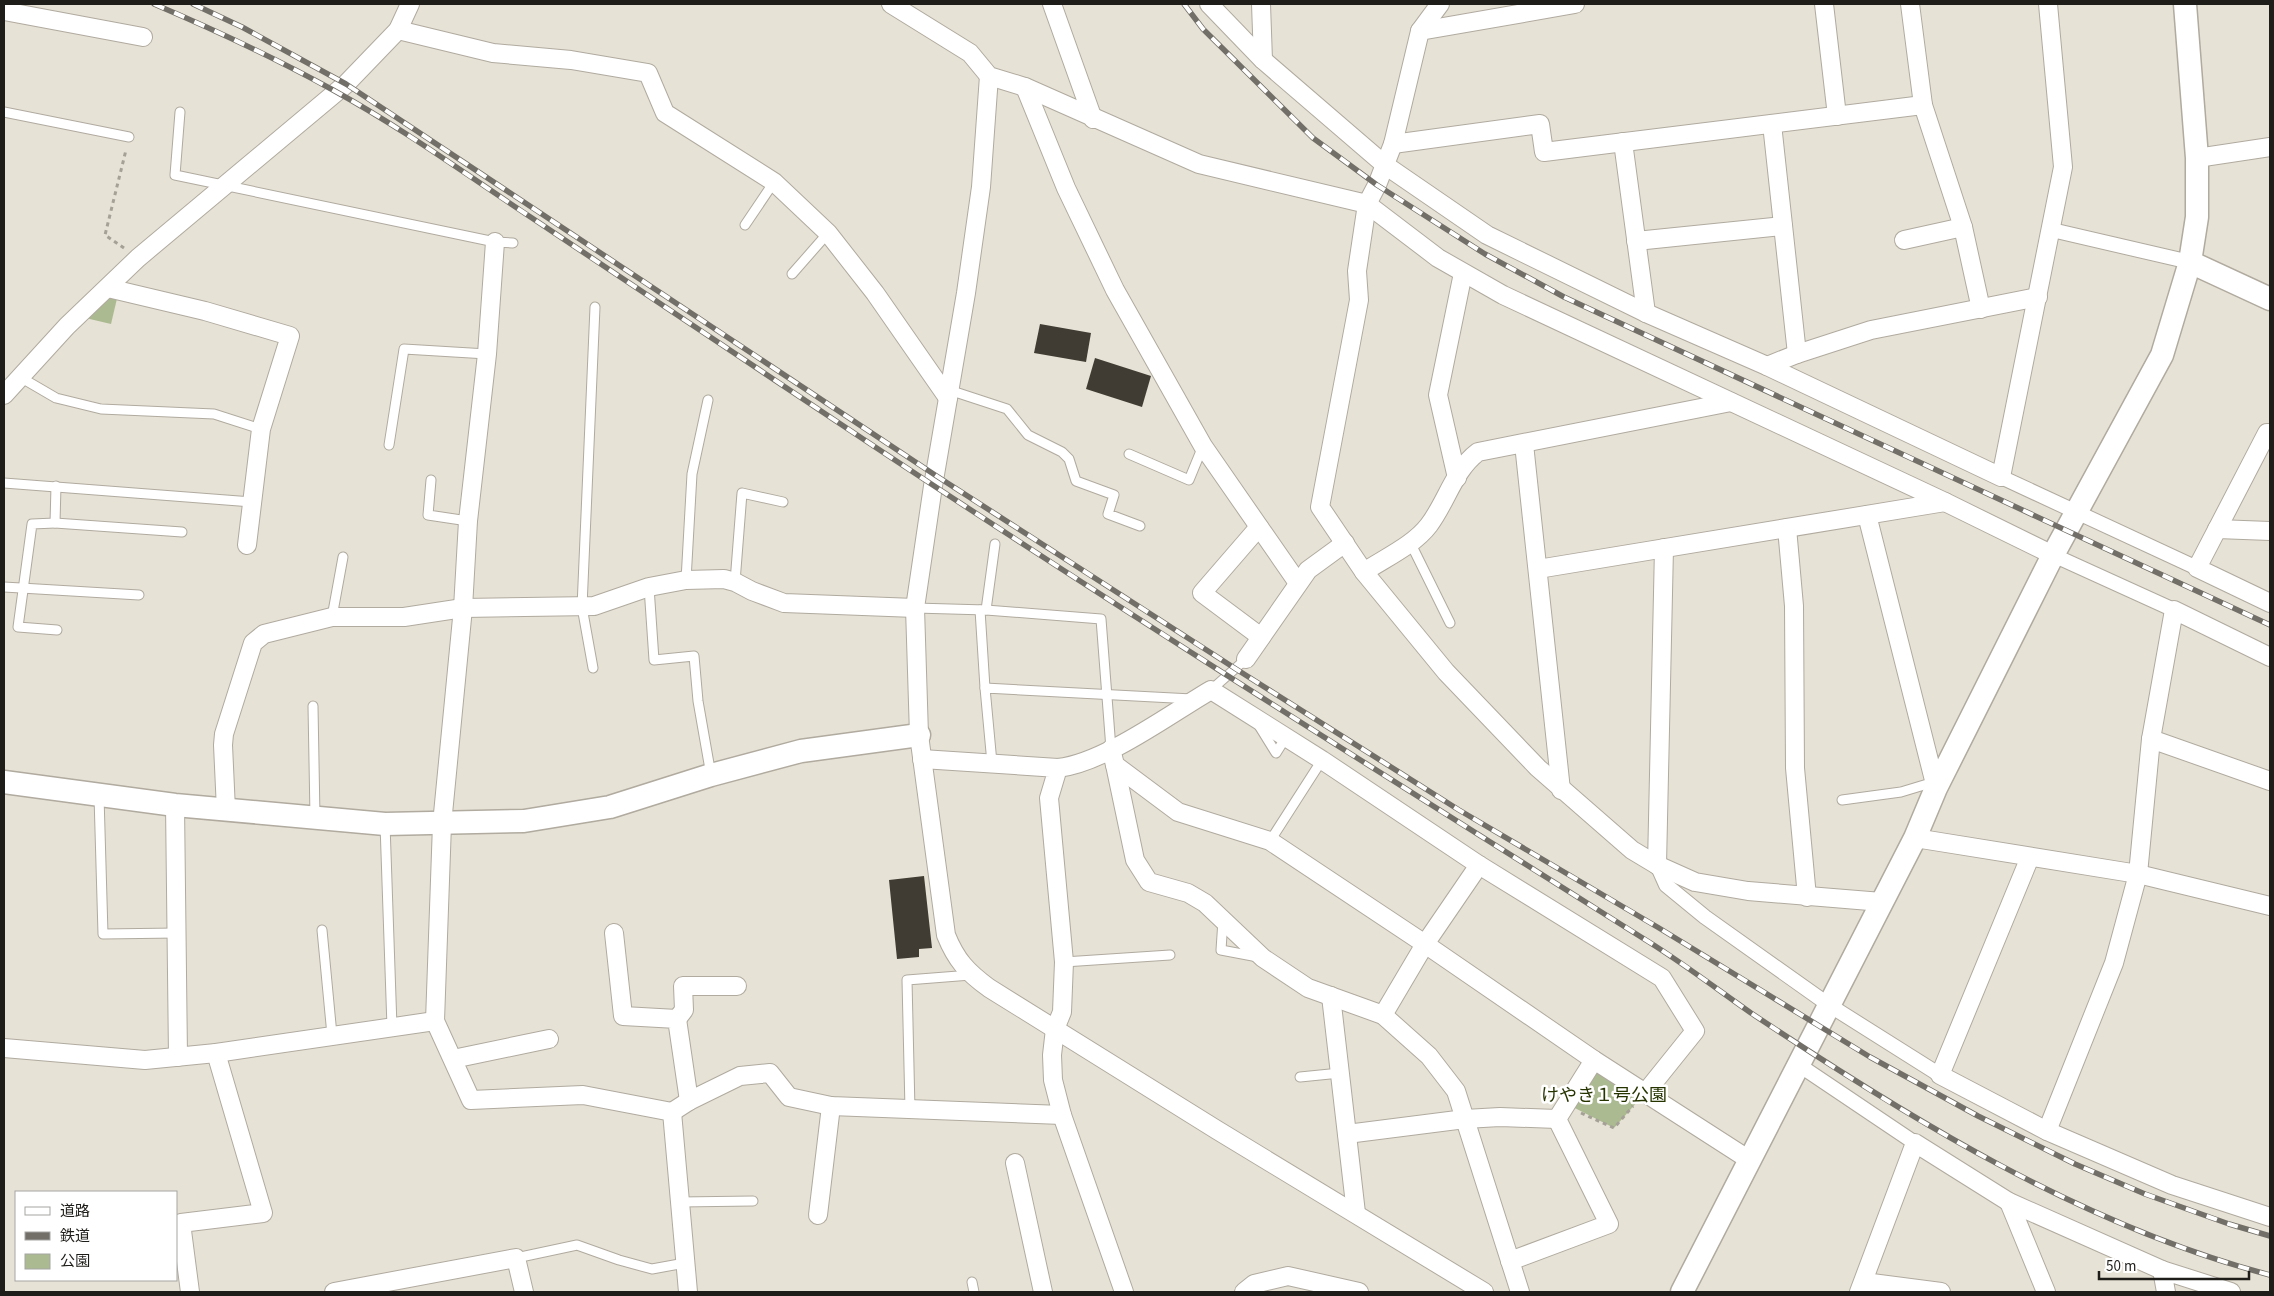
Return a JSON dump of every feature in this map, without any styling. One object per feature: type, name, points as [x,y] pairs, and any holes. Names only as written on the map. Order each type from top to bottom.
[{"type":"street","points":[[4,395],[66,326],[138,258],[338,92],[398,30],[410,4]]},
{"type":"street","points":[[891,4],[970,54],[989,76],[1025,87],[1093,119],[1199,164],[1367,204],[1438,258],[1503,295],[2270,656]]},
{"type":"street","points":[[1052,4],[1093,119]]},
{"type":"street","points":[[1209,4],[1262,60],[1385,165],[1487,236],[1646,313],[1768,366],[2001,477],[2077,510],[2270,603]]},
{"type":"street","points":[[1261,4],[1262,60]]},
{"type":"street","points":[[1440,4],[1420,31],[1393,144],[1367,204],[1357,271],[1359,300],[1320,507],[1364,572],[1446,672],[1561,790],[1632,850],[1657,865],[1695,882],[1748,892],[1882,902]]},
{"type":"street","points":[[1420,31],[1575,4]]},
{"type":"street","points":[[1824,4],[1837,116]]},
{"type":"street","points":[[1910,4],[1923,105],[1963,227],[1981,309]]},
{"type":"street","points":[[2001,477],[2052,230],[2063,166],[2048,4]]},
{"type":"street","points":[[1682,1292],[1751,1161],[1915,838],[1935,785],[2053,555],[2162,354],[2190,262],[2197,217],[2197,158],[2185,4]]},
{"type":"street","points":[[4,11],[143,37]]},
{"type":"street","points":[[398,30],[493,53],[572,60],[648,74],[665,113],[774,182],[828,233],[875,293],[949,394]]},
{"type":"street","points":[[989,76],[981,187],[915,608],[919,735],[946,935],[954,955],[971,975],[1055,1029],[1484,1292]]},
{"type":"street","points":[[1025,87],[1066,188],[1116,290],[1203,446],[1298,583]]},
{"type":"street","points":[[1393,144],[1540,124],[1544,152],[1923,105]]},
{"type":"street","points":[[1772,124],[1797,354]]},
{"type":"street","points":[[1623,142],[1646,313]]},
{"type":"street","points":[[2197,158],[2270,147]]},
{"type":"street","points":[[1636,241],[1783,226]]},
{"type":"street","points":[[1904,240],[1963,227]]},
{"type":"street","points":[[2052,230],[2190,262],[2270,299]]},
{"type":"street","points":[[495,242],[487,354],[468,522],[442,824],[435,1021],[471,1100],[583,1095],[672,1112],[689,1101],[740,1076],[770,1073],[789,1097],[831,1106],[1062,1116]]},
{"type":"street","points":[[1457,478],[1438,395],[1463,272]]},
{"type":"street","points":[[108,288],[205,312],[290,336],[261,429],[247,545]]},
{"type":"street","points":[[1768,366],[1797,354],[1871,330],[2038,297]]},
{"type":"street","points":[[1364,572],[1410,542],[1429,526],[1467,461],[1478,452],[1731,402]]},
{"type":"street","points":[[2197,568],[2267,433],[2270,433]]},
{"type":"street","points":[[1524,444],[1561,790]]},
{"type":"street","points":[[1538,569],[1945,502]]},
{"type":"street","points":[[1867,515],[1935,785]]},
{"type":"street","points":[[1259,527],[1202,593],[1261,637]]},
{"type":"street","points":[[1787,528],[1794,606],[1795,768],[1807,897]]},
{"type":"street","points":[[2217,529],[2270,531]]},
{"type":"street","points":[[1246,659],[1308,570],[1345,543]]},
{"type":"street","points":[[1664,548],[1657,865],[1666,885],[1705,917],[1829,1005],[1940,1075],[2047,1131],[2172,1185],[2270,1216]]},
{"type":"street","points":[[226,810],[224,740],[253,643],[264,634],[332,618],[404,617],[462,608],[594,606],[649,587],[686,580],[724,579],[784,603],[915,608]]},
{"type":"street","points":[[2047,1131],[2114,963],[2138,874],[2151,739],[2174,610]]},
{"type":"street","points":[[922,759],[1058,768],[1075,766],[1113,757],[1204,694],[1253,716],[1479,865],[1662,978],[1695,1031],[1646,1092]]},
{"type":"street","points":[[4,782],[175,806],[385,824],[524,821],[610,807],[711,775],[801,751],[919,735]]},
{"type":"street","points":[[2151,739],[2270,781]]},
{"type":"street","points":[[1113,757],[1178,812],[1270,841],[1594,1060],[1751,1161]]},
{"type":"street","points":[[1113,757],[1135,860],[1148,882],[1188,893],[1205,903],[1263,958],[1308,988],[1383,1015],[1429,1056],[1456,1090],[1520,1292]]},
{"type":"street","points":[[1058,768],[1049,798],[1064,962],[1062,1012],[1055,1029],[1052,1055],[1053,1080],[1062,1116],[1124,1292]]},
{"type":"street","points":[[175,806],[178,1057]]},
{"type":"street","points":[[1915,838],[2138,874],[2270,906]]},
{"type":"street","points":[[1940,1075],[2030,856]]},
{"type":"street","points":[[1383,1015],[1425,944],[1479,865]]},
{"type":"street","points":[[614,933],[623,1016],[677,1019]]},
{"type":"street","points":[[689,1101],[677,1019],[684,1010],[683,986],[737,986]]},
{"type":"street","points":[[1332,996],[1356,1213]]},
{"type":"street","points":[[4,1048],[145,1060],[216,1053],[435,1021]]},
{"type":"street","points":[[454,1060],[550,1039]]},
{"type":"street","points":[[190,1292],[178,1223],[263,1213],[216,1053]]},
{"type":"street","points":[[1557,1119],[1594,1060]]},
{"type":"street","points":[[1799,1065],[1915,1143],[2009,1202],[2162,1270],[2231,1292]]},
{"type":"street","points":[[818,1215],[831,1106]]},
{"type":"street","points":[[672,1112],[688,1292]]},
{"type":"street","points":[[1347,1134],[1465,1119],[1500,1117],[1557,1119]]},
{"type":"street","points":[[1510,1261],[1609,1224],[1557,1119]]},
{"type":"street","points":[[1915,1143],[1861,1287],[1941,1292]]},
{"type":"street","points":[[1015,1163],[1042,1292]]},
{"type":"street","points":[[2009,1202],[2046,1292]]},
{"type":"street","points":[[334,1292],[413,1285],[516,1258],[524,1292]]},
{"type":"street","points":[[2162,1270],[2166,1292]]},
{"type":"street","points":[[1244,1292],[1254,1284],[1288,1276],[1358,1292]]},
{"type":"lane","points":[[4,112],[129,137]]},
{"type":"lane","points":[[180,112],[175,175],[495,242],[513,243]]},
{"type":"lane","points":[[745,226],[774,182]]},
{"type":"lane","points":[[792,274],[828,233]]},
{"type":"lane","points":[[593,668],[582,607],[595,307]]},
{"type":"lane","points":[[388,445],[404,349],[487,354]]},
{"type":"lane","points":[[20,378],[56,398],[101,409],[214,414],[261,429]]},
{"type":"lane","points":[[949,394],[1007,409],[1028,434],[1062,452],[1069,459],[1076,481],[1114,496],[1108,514],[1140,526]]},
{"type":"lane","points":[[686,580],[692,474],[708,400]]},
{"type":"lane","points":[[1129,454],[1189,480],[1203,446]]},
{"type":"lane","points":[[430,480],[428,515],[468,522]]},
{"type":"lane","points":[[4,484],[56,486],[252,502]]},
{"type":"lane","points":[[55,523],[56,486]]},
{"type":"lane","points":[[735,582],[742,493],[783,502]]},
{"type":"lane","points":[[57,630],[18,627],[25,588],[32,524],[55,523],[182,532]]},
{"type":"lane","points":[[1410,542],[1450,622]]},
{"type":"lane","points":[[992,763],[985,688],[983,610],[995,544]]},
{"type":"lane","points":[[332,618],[342,557]]},
{"type":"lane","points":[[4,587],[139,595]]},
{"type":"lane","points":[[649,587],[654,660],[694,656],[698,701],[711,775]]},
{"type":"lane","points":[[915,608],[983,610],[1102,619],[1113,757]]},
{"type":"lane","points":[[985,688],[1108,694],[1204,694],[1246,659]]},
{"type":"lane","points":[[314,706],[315,817]]},
{"type":"lane","points":[[1270,841],[1322,760]]},
{"type":"lane","points":[[1842,800],[1935,785]]},
{"type":"lane","points":[[99,796],[103,934],[177,933]]},
{"type":"lane","points":[[385,824],[392,1027]]},
{"type":"lane","points":[[1222,920],[1220,950],[1263,958]]},
{"type":"lane","points":[[322,930],[332,1035]]},
{"type":"lane","points":[[1064,962],[1170,955]]},
{"type":"lane","points":[[910,1110],[907,980],[971,975]]},
{"type":"lane","points":[[1300,1078],[1340,1073]]},
{"type":"lane","points":[[680,1202],[753,1201]]},
{"type":"lane","points":[[516,1258],[577,1245],[652,1269],[685,1264]]},
{"type":"lane","points":[[972,1282],[974,1292]]},
{"type":"path","points":[[129,137],[105,235],[138,258]]},
{"type":"path","points":[[1568,1104],[1592,1120],[1614,1128],[1646,1092]]},
{"type":"green space","points":[[119,290],[111,324],[77,316]]},
{"type":"green space","name":"けやき１号公園","points":[[1594,1060],[1646,1092],[1614,1128],[1567,1104]]},
{"type":"building","points":[[1040,324],[1091,333],[1086,362],[1034,353]]},
{"type":"building","points":[[1095,358],[1151,376],[1142,407],[1086,389]]},
{"type":"building","points":[[924,876],[932,948],[919,949],[919,957],[897,959],[889,880]]},
{"type":"railway","points":[[154,4],[222,34],[289,67],[384,120],[1042,557],[1662,950],[1811,1053],[1936,1130],[2066,1199],[2133,1228],[2201,1254],[2270,1275]]},
{"type":"railway","points":[[193,4],[242,27],[346,84],[935,475],[1236,669],[1459,810],[1659,928],[1870,1057],[1978,1116],[2075,1164],[2145,1194],[2229,1224],[2270,1236]]},
{"type":"railway","points":[[1184,4],[1203,29],[1313,138],[1377,185],[1485,254],[1564,297],[2270,625]]}]
